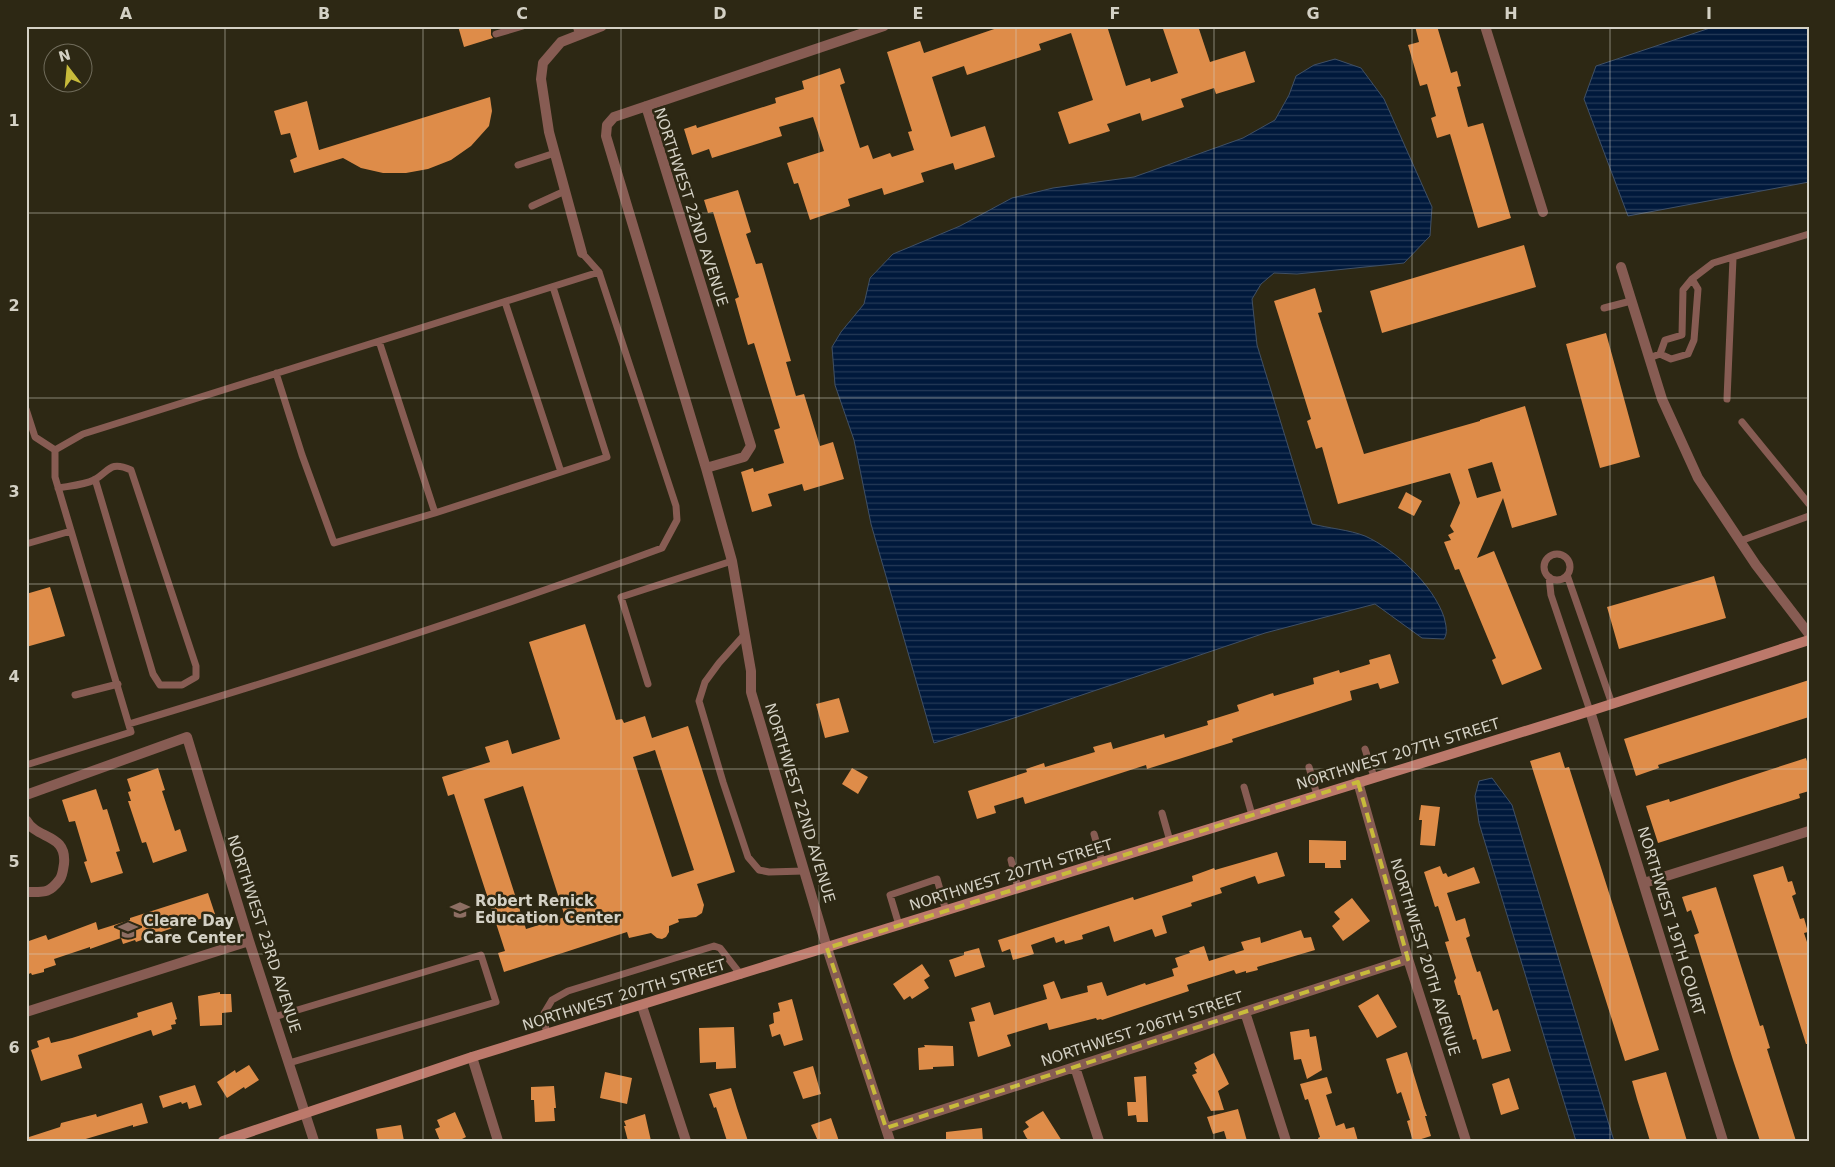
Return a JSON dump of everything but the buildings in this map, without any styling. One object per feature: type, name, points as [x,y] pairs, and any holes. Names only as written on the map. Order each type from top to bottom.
[{"type":"street","points":[[646,106],[884,26]]},
{"type":"street","points":[[1485,26],[1543,212]]},
{"type":"street","points":[[582,253],[549,132],[541,79],[543,63],[560,42],[578,30],[600,27]]},
{"type":"street","name":"NORTHWEST 22ND AVENUE","points":[[706,468],[744,457],[751,446],[646,106],[614,118],[607,125],[606,136],[706,468],[732,561],[751,671],[751,692],[827,948],[890,1141]]},
{"type":"street","points":[[1621,267],[1662,399],[1698,478],[1756,565],[1809,634]]},
{"type":"street","name":"NORTHWEST 207TH STREET","points":[[223,1141],[472,1057],[642,1006],[1590,711],[1809,640]]},
{"type":"street","name":"NORTHWEST 19TH COURT","points":[[1590,711],[1723,1141]]},
{"type":"street","name":"NORTHWEST 23RD AVENUE","points":[[26,795],[187,737],[249,941],[314,1141]]},
{"type":"street","name":"NORTHWEST 20TH AVENUE","points":[[1358,782],[1408,960],[1466,1141]]},
{"type":"street","points":[[26,820],[30,827],[57,840],[65,856],[63,875],[53,887],[46,892],[26,892]]},
{"type":"street","points":[[1644,884],[1809,831]]},
{"type":"street","points":[[26,1012],[249,941]]},
{"type":"street","name":"NORTHWEST 206TH STREET","points":[[886,1128],[1408,960]]},
{"type":"street","points":[[642,1006],[686,1141]]},
{"type":"street","points":[[1245,1012],[1286,1141]]},
{"type":"street","points":[[472,1057],[498,1141]]},
{"type":"street","points":[[1076,1067],[1099,1141]]},
{"type":"lane","points":[[496,34],[523,26]]},
{"type":"lane","points":[[518,165],[555,153]]},
{"type":"lane","points":[[532,206],[565,191]]},
{"type":"lane","points":[[1682,335],[1683,290],[1692,279],[1714,263],[1809,234]]},
{"type":"lane","points":[[129,724],[481,612],[662,548],[677,520],[676,506],[599,272],[582,253]]},
{"type":"lane","points":[[1727,399],[1733,258]]},
{"type":"lane","points":[[55,450],[83,434],[599,272]]},
{"type":"lane","points":[[1649,358],[1660,354],[1671,359],[1688,354],[1694,340],[1698,289],[1692,279]]},
{"type":"lane","points":[[276,373],[302,455],[334,542],[435,513],[607,456],[553,287]]},
{"type":"lane","points":[[1604,308],[1631,301]]},
{"type":"lane","points":[[505,302],[561,472]]},
{"type":"lane","points":[[1660,354],[1665,340],[1682,335],[1694,340]]},
{"type":"lane","points":[[379,341],[435,513]]},
{"type":"lane","points":[[26,409],[35,437],[55,450]]},
{"type":"lane","points":[[1742,422],[1809,504]]},
{"type":"lane","points":[[26,766],[132,732],[58,488],[55,477],[55,450]]},
{"type":"lane","points":[[58,488],[95,480],[109,468],[124,467],[131,470],[196,666],[196,676],[182,685],[160,685],[152,674],[95,480]]},
{"type":"lane","points":[[1740,540],[1809,516]]},
{"type":"lane","points":[[26,544],[71,531]]},
{"type":"lane","points":[[1548,577],[1560,580],[1567,575],[1569,563],[1564,557],[1556,555],[1548,558],[1544,570],[1548,577],[1551,595],[1590,711]]},
{"type":"lane","points":[[648,684],[621,597],[732,561]]},
{"type":"lane","points":[[1567,575],[1612,704]]},
{"type":"lane","points":[[745,634],[705,682],[699,701],[748,857],[759,870],[769,872],[804,870]]},
{"type":"lane","points":[[75,695],[118,684]]},
{"type":"lane","points":[[1365,749],[1374,777]]},
{"type":"lane","points":[[1309,767],[1317,795]]},
{"type":"lane","points":[[1244,787],[1252,815]]},
{"type":"lane","points":[[1162,813],[1170,841]]},
{"type":"lane","points":[[1094,834],[1102,862]]},
{"type":"lane","points":[[1011,860],[1018,888]]},
{"type":"lane","points":[[899,925],[890,895],[937,879],[946,911]]},
{"type":"lane","points":[[547,1034],[543,1015],[552,1000],[568,991],[714,946],[720,948],[741,975]]},
{"type":"lane","points":[[274,1017],[481,955],[496,1002],[289,1063]]},
{"type":"highlighted area","points":[[1358,782],[1408,959],[886,1128],[827,948]]},
{"type":"water","points":[[1716,26],[1809,26],[1809,182],[1628,216],[1584,99],[1596,66]]},
{"type":"water","points":[[1335,59],[1361,68],[1384,99],[1432,207],[1430,236],[1404,263],[1297,274],[1274,273],[1261,284],[1252,299],[1257,345],[1312,524],[1365,536],[1401,559],[1422,581],[1439,605],[1446,626],[1444,639],[1422,638],[1375,604],[1265,633],[1008,720],[934,743],[871,524],[854,440],[835,385],[832,347],[841,332],[864,304],[870,278],[893,254],[960,226],[1012,198],[1053,188],[1134,177],[1243,138],[1275,120],[1289,95],[1296,76],[1314,65]]},
{"type":"water","points":[[1492,778],[1512,805],[1614,1141],[1576,1141],[1479,823],[1475,796],[1479,781]]},
{"type":"place","name":"Robert Renick Education Center","points":[[460,910]]},
{"type":"place","name":"Cleare Day Care Center","points":[[128,930]]}]
